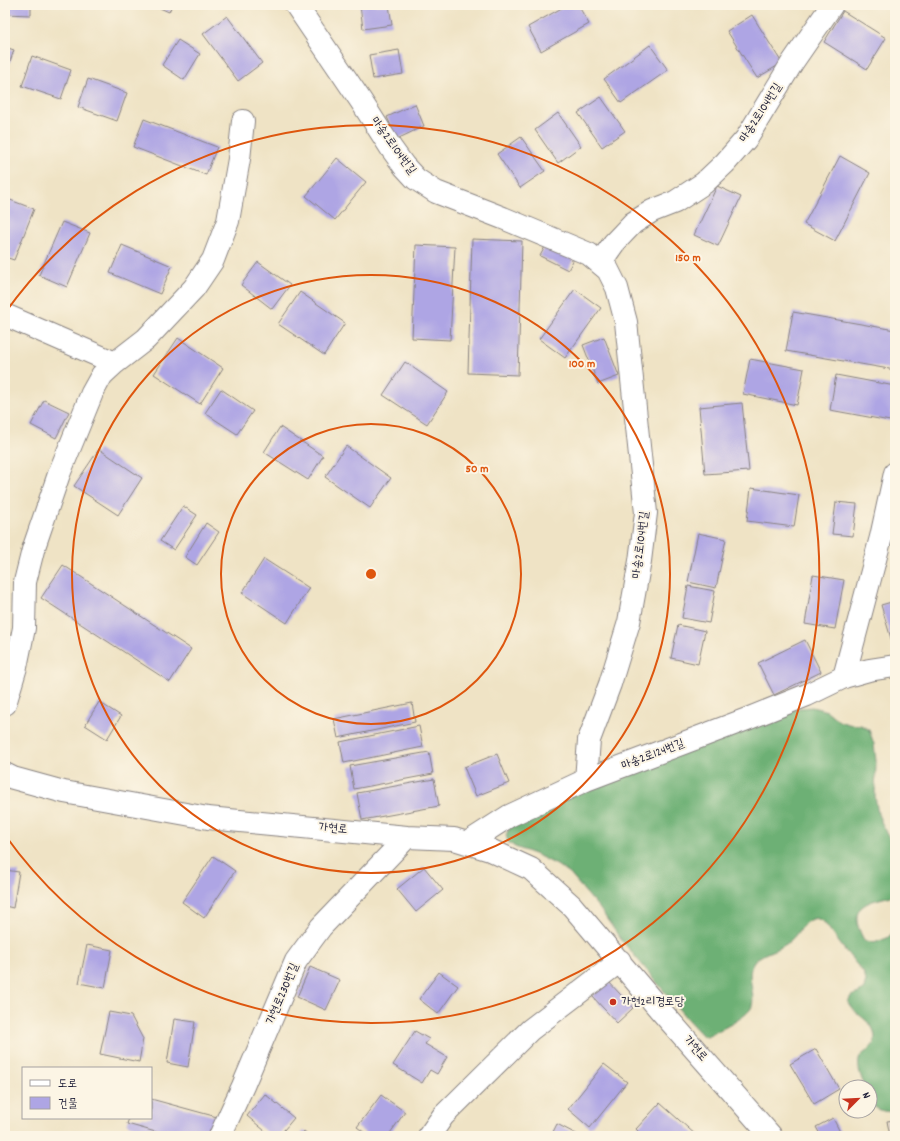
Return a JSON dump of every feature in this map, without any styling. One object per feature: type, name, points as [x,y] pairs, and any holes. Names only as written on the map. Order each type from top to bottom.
[{"type":"street","name":"마송2로104번길","points":[[296,5],[391,148],[416,179],[436,192],[589,254],[608,270],[617,288],[626,322],[646,513],[640,561],[629,622],[610,684],[589,740],[586,780]]},
{"type":"street","name":"마송2로104번길","points":[[600,263],[614,243],[633,223],[652,211],[675,202],[704,183],[725,163],[746,139],[792,63],[832,5]]},
{"type":"street","points":[[5,704],[16,667],[24,628],[25,582],[33,550],[59,474],[92,393],[102,376],[146,339],[194,288],[213,260],[228,220],[239,159],[243,121]]},
{"type":"street","points":[[5,315],[116,363]]},
{"type":"street","points":[[844,677],[881,537],[895,473]]},
{"type":"street","name":"마송2로124번길","points":[[467,843],[509,816],[586,780],[753,717],[807,695],[844,677],[869,670],[895,666]]},
{"type":"street","name":"가현로","points":[[5,774],[12,778],[64,792],[208,818],[408,836],[454,838],[490,850],[531,869],[572,906],[661,1011],[771,1136]]},
{"type":"street","name":"가현로230번길","points":[[220,1136],[296,961],[321,927],[408,836]]},
{"type":"street","points":[[428,1136],[443,1116],[530,1030],[620,961]]},
{"type":"green space","points":[[812,707],[827,711],[839,721],[848,724],[861,725],[869,730],[874,744],[876,761],[875,796],[878,814],[886,833],[895,846],[895,895],[868,903],[858,912],[857,919],[864,940],[874,943],[887,938],[895,931],[895,1111],[888,1112],[878,1109],[878,1079],[862,1079],[859,1070],[859,1060],[860,1057],[872,1046],[875,1038],[874,1032],[868,1022],[851,1007],[848,1002],[851,996],[864,989],[866,980],[863,972],[824,922],[816,918],[807,922],[801,927],[794,937],[782,947],[763,955],[755,961],[750,971],[753,1000],[750,1010],[738,1020],[704,1037],[688,1020],[620,938],[600,909],[570,874],[557,865],[537,855],[515,847],[508,842],[506,835],[510,827],[587,788],[799,708]]},
{"type":"building","points":[[5,5],[31,5],[31,15],[5,14]]},
{"type":"building","points":[[153,5],[172,5],[169,12]]},
{"type":"building","points":[[360,5],[389,5],[392,25],[363,29]]},
{"type":"building","points":[[567,5],[578,5],[589,24],[541,51],[528,27]]},
{"type":"building","points":[[843,11],[886,38],[867,69],[824,42]]},
{"type":"building","points":[[752,15],[782,63],[757,78],[727,31]]},
{"type":"building","points":[[227,16],[262,63],[238,81],[203,34]]},
{"type":"building","points":[[178,40],[200,54],[184,80],[162,65]]},
{"type":"building","points":[[650,45],[668,70],[621,103],[604,79]]},
{"type":"building","points":[[5,47],[14,50],[5,76]]},
{"type":"building","points":[[399,50],[403,74],[373,79],[369,55]]},
{"type":"building","points":[[32,56],[71,70],[61,99],[22,86]]},
{"type":"building","points":[[88,79],[127,93],[117,121],[78,107]]},
{"type":"building","points":[[601,97],[625,131],[602,147],[578,113]]},
{"type":"building","points":[[415,104],[424,126],[397,139],[387,117]]},
{"type":"building","points":[[558,113],[581,146],[558,163],[535,130]]},
{"type":"building","points":[[144,119],[217,147],[206,175],[133,147]]},
{"type":"building","points":[[521,137],[545,171],[520,188],[497,154]]},
{"type":"building","points":[[840,156],[870,173],[835,241],[804,224]]},
{"type":"building","points":[[337,158],[366,182],[335,220],[306,196]]},
{"type":"building","points":[[717,186],[741,197],[718,246],[694,235]]},
{"type":"building","points":[[5,198],[34,209],[14,260],[5,257]]},
{"type":"building","points":[[62,222],[90,233],[67,287],[39,275]]},
{"type":"building","points":[[472,239],[522,241],[518,375],[468,373]]},
{"type":"building","points":[[547,243],[575,257],[568,270],[540,256]]},
{"type":"building","points":[[122,245],[172,266],[160,294],[110,273]]},
{"type":"building","points":[[416,245],[455,247],[450,340],[412,338]]},
{"type":"building","points":[[258,262],[290,285],[272,309],[241,285]]},
{"type":"building","points":[[575,289],[601,308],[565,358],[539,339]]},
{"type":"building","points":[[300,292],[345,323],[324,355],[278,324]]},
{"type":"building","points":[[793,312],[895,330],[895,370],[786,351]]},
{"type":"building","points":[[604,337],[619,376],[598,384],[583,345]]},
{"type":"building","points":[[178,338],[223,368],[200,404],[154,374]]},
{"type":"building","points":[[750,359],[804,369],[797,405],[743,394]]},
{"type":"building","points":[[405,362],[448,392],[427,424],[383,395]]},
{"type":"building","points":[[836,375],[895,386],[895,396],[890,421],[830,410]]},
{"type":"building","points":[[221,389],[253,411],[237,434],[205,413]]},
{"type":"building","points":[[44,400],[69,412],[56,438],[31,425]]},
{"type":"building","points":[[742,403],[749,471],[705,474],[699,407]]},
{"type":"building","points":[[280,427],[323,456],[308,480],[264,452]]},
{"type":"building","points":[[346,446],[391,478],[370,508],[325,477]]},
{"type":"building","points":[[99,449],[142,478],[118,515],[74,486]]},
{"type":"building","points":[[751,488],[799,495],[794,527],[747,521]]},
{"type":"building","points":[[836,502],[857,504],[853,536],[832,534]]},
{"type":"building","points":[[183,506],[197,515],[174,550],[160,541]]},
{"type":"building","points":[[206,523],[219,532],[197,565],[185,557]]},
{"type":"building","points":[[698,533],[726,539],[716,588],[688,582]]},
{"type":"building","points":[[264,559],[309,588],[287,623],[242,593]]},
{"type":"building","points":[[63,565],[191,649],[170,682],[41,598]]},
{"type":"building","points":[[813,575],[844,580],[835,629],[805,624]]},
{"type":"building","points":[[688,586],[715,591],[709,623],[682,618]]},
{"type":"building","points":[[895,601],[895,652],[881,605]]},
{"type":"building","points":[[678,625],[705,631],[698,664],[671,658]]},
{"type":"building","points":[[805,640],[821,672],[774,695],[758,663]]},
{"type":"building","points":[[99,702],[121,716],[107,739],[85,725]]},
{"type":"building","points":[[412,703],[415,722],[338,738],[334,719]]},
{"type":"building","points":[[419,726],[423,747],[344,763],[340,742]]},
{"type":"building","points":[[429,752],[433,774],[354,789],[350,766]]},
{"type":"building","points":[[497,754],[509,783],[476,796],[464,767]]},
{"type":"building","points":[[434,779],[439,806],[362,820],[357,793]]},
{"type":"building","points":[[213,856],[235,871],[204,918],[182,902]]},
{"type":"building","points":[[424,867],[443,890],[416,912],[397,889]]},
{"type":"building","points":[[5,870],[19,872],[13,908],[5,906]]},
{"type":"building","points":[[87,945],[112,950],[105,988],[79,983]]},
{"type":"building","points":[[310,967],[340,980],[326,1010],[297,997]]},
{"type":"building","points":[[439,972],[458,986],[438,1014],[419,999]]},
{"type":"building","name":"가현2리경로당","points":[[608,981],[633,1008],[617,1023],[592,996]]},
{"type":"building","points":[[109,1012],[131,1016],[143,1039],[139,1062],[100,1054]]},
{"type":"building","points":[[174,1019],[195,1022],[188,1067],[167,1063]]},
{"type":"building","points":[[415,1031],[429,1039],[425,1044],[447,1057],[437,1074],[430,1070],[422,1083],[393,1065]]},
{"type":"building","points":[[816,1049],[838,1090],[814,1104],[790,1064]]},
{"type":"building","points":[[604,1064],[627,1082],[590,1128],[568,1109]]},
{"type":"building","points":[[265,1094],[294,1118],[279,1136],[271,1136],[247,1116]]},
{"type":"building","points":[[381,1095],[405,1112],[388,1136],[369,1136],[357,1127]]},
{"type":"building","points":[[152,1099],[217,1117],[212,1136],[170,1136],[127,1124],[129,1119],[152,1119]]},
{"type":"building","points":[[660,1103],[697,1136],[643,1136],[636,1129]]},
{"type":"building","points":[[833,1118],[842,1136],[821,1136],[816,1127]]},
{"type":"building","points":[[895,1120],[895,1136],[890,1136],[887,1121]]},
{"type":"building","points":[[557,1124],[580,1136],[551,1136]]},
{"type":"building","points":[[304,1131],[310,1136],[299,1136]]},
{"type":"place","name":"가현2리경로당","points":[[613,1002]]}]
